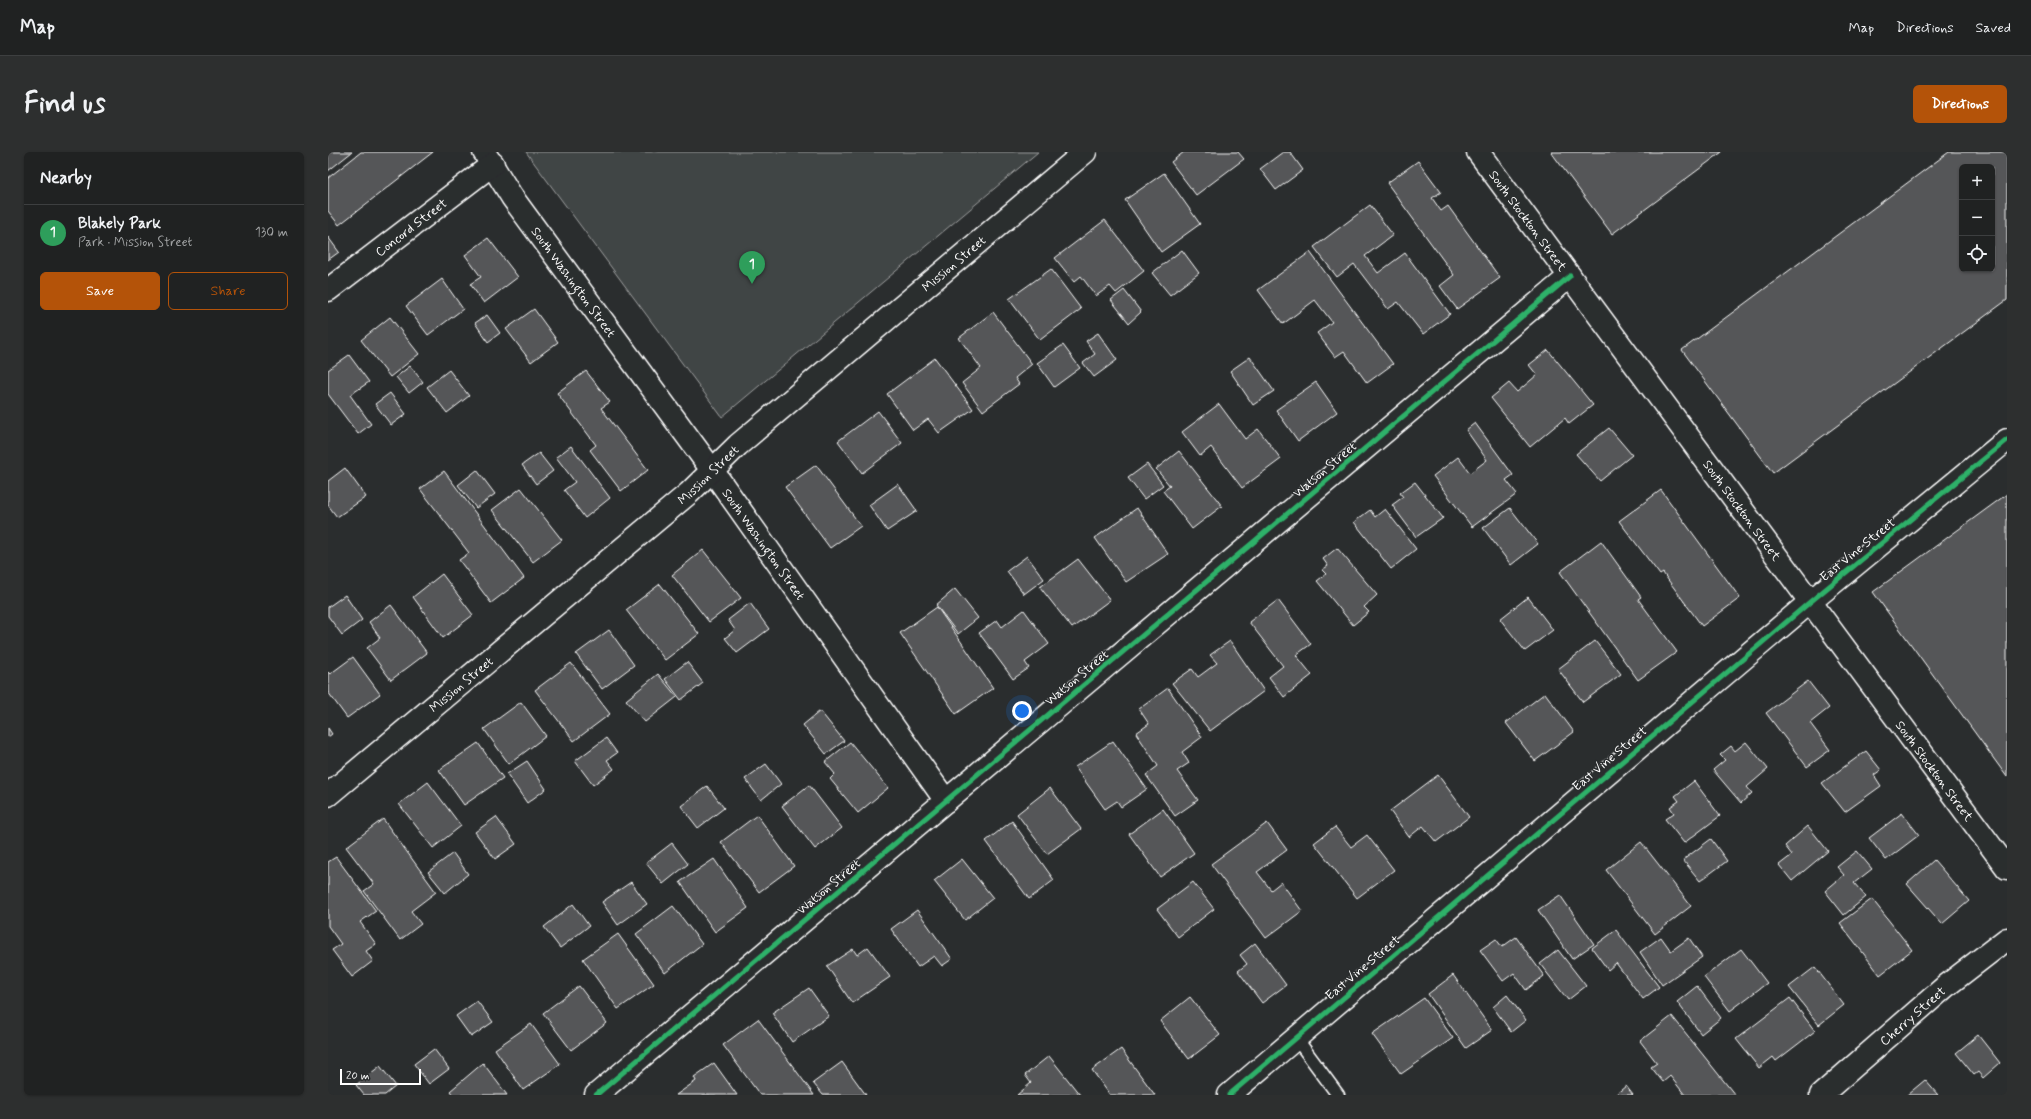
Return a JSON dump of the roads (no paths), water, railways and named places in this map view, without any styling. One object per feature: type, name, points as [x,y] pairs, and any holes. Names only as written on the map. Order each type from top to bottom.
[{"type":"street","name":"Mission Street","points":[[328,795],[689,493],[738,445],[1085,152]]},
{"type":"street","name":"South Stockton Street","points":[[1478,152],[2007,868]]},
{"type":"street","name":"South Washington Street","points":[[488,158],[512,197],[712,470],[946,801]]},
{"type":"street","name":"Concord Street","points":[[328,290],[488,158]]},
{"type":"street","name":"Watson Street","points":[[596,1095],[1570,276]]},
{"type":"street","name":"East Vine Street","points":[[1228,1095],[1810,602],[2007,440]]},
{"type":"street","name":"Cherry Street","points":[[1821,1095],[1946,986],[2007,939]]},
{"type":"lane","points":[[1296,1038],[1338,1095]]},
{"type":"place","name":"Blakely Park","points":[[752,284]]}]
